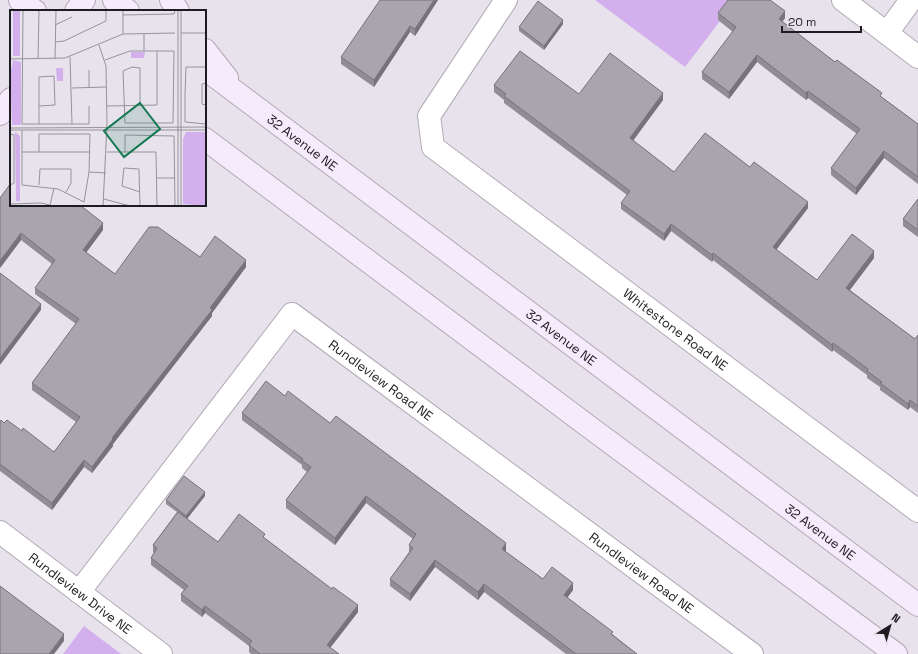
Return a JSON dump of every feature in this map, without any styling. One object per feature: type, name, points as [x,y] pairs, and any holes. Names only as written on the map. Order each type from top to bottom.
[{"type":"main road","points":[[20,0],[33,10]]},
{"type":"main road","points":[[77,10],[84,0]]},
{"type":"main road","points":[[114,0],[127,10]]},
{"type":"main road","points":[[171,0],[177,10]]},
{"type":"main road","points":[[206,51],[242,96]]},
{"type":"main road","name":"32 Avenue NE","points":[[206,70],[918,605]]},
{"type":"main road","points":[[0,114],[10,101]]},
{"type":"main road","points":[[206,140],[896,654]]},
{"type":"street","name":"Whitestone Road NE","points":[[506,0],[429,116],[433,147],[918,511]]},
{"type":"street","points":[[844,0],[918,57]]},
{"type":"street","points":[[887,33],[912,0]]},
{"type":"street","name":"Rundleview Road NE","points":[[78,592],[292,314],[752,654]]},
{"type":"street","name":"Rundleview Drive NE","points":[[0,532],[161,654]]},
{"type":"shaded area","points":[[595,0],[736,0],[685,67]]},
{"type":"shaded area","points":[[84,626],[121,654],[63,654]]},
{"type":"building","points":[[380,0],[434,0],[415,29],[410,26],[374,80],[341,57]]},
{"type":"building","points":[[728,0],[770,0],[785,11],[779,19],[835,62],[837,60],[882,93],[880,96],[918,124],[918,177],[884,151],[856,188],[831,168],[860,129],[808,91],[806,93],[757,55],[729,92],[702,72],[736,27],[718,13]]},
{"type":"building","points":[[538,1],[563,20],[544,46],[519,27]]},
{"type":"building","points":[[520,51],[579,94],[610,53],[663,93],[630,138],[674,172],[705,133],[750,167],[754,162],[808,202],[773,247],[817,280],[852,234],[874,251],[846,288],[915,339],[918,335],[918,406],[910,400],[908,404],[880,383],[882,382],[867,371],[868,369],[833,343],[832,345],[713,253],[712,255],[671,224],[664,234],[621,203],[630,191],[504,96],[506,94],[494,85]]},
{"type":"building","points":[[10,184],[10,206],[81,206],[103,223],[83,250],[115,274],[149,227],[158,227],[200,257],[215,236],[246,260],[210,308],[212,310],[112,438],[113,439],[92,467],[84,460],[52,503],[0,464],[0,422],[1,420],[4,423],[7,420],[22,431],[23,428],[54,452],[80,417],[32,383],[79,319],[35,288],[55,260],[21,233],[0,261],[0,198]]},
{"type":"building","points":[[918,199],[918,230],[903,219]]},
{"type":"building","points":[[0,273],[41,304],[0,358]]},
{"type":"building","points":[[266,381],[285,396],[288,391],[330,423],[336,416],[506,543],[502,549],[543,579],[552,567],[573,583],[564,595],[613,632],[611,634],[637,654],[576,654],[484,584],[478,592],[435,560],[410,594],[390,579],[413,548],[409,545],[416,534],[366,496],[335,538],[286,500],[311,467],[302,461],[303,459],[242,413]]},
{"type":"building","points":[[184,476],[205,492],[186,516],[166,500]]},
{"type":"building","points":[[178,512],[218,542],[239,514],[265,534],[263,537],[332,589],[333,587],[358,605],[327,645],[339,654],[260,654],[249,645],[252,641],[205,606],[202,610],[181,594],[188,586],[151,558],[157,548],[153,545]]},
{"type":"building","points":[[0,586],[64,634],[49,654],[0,654]]}]
